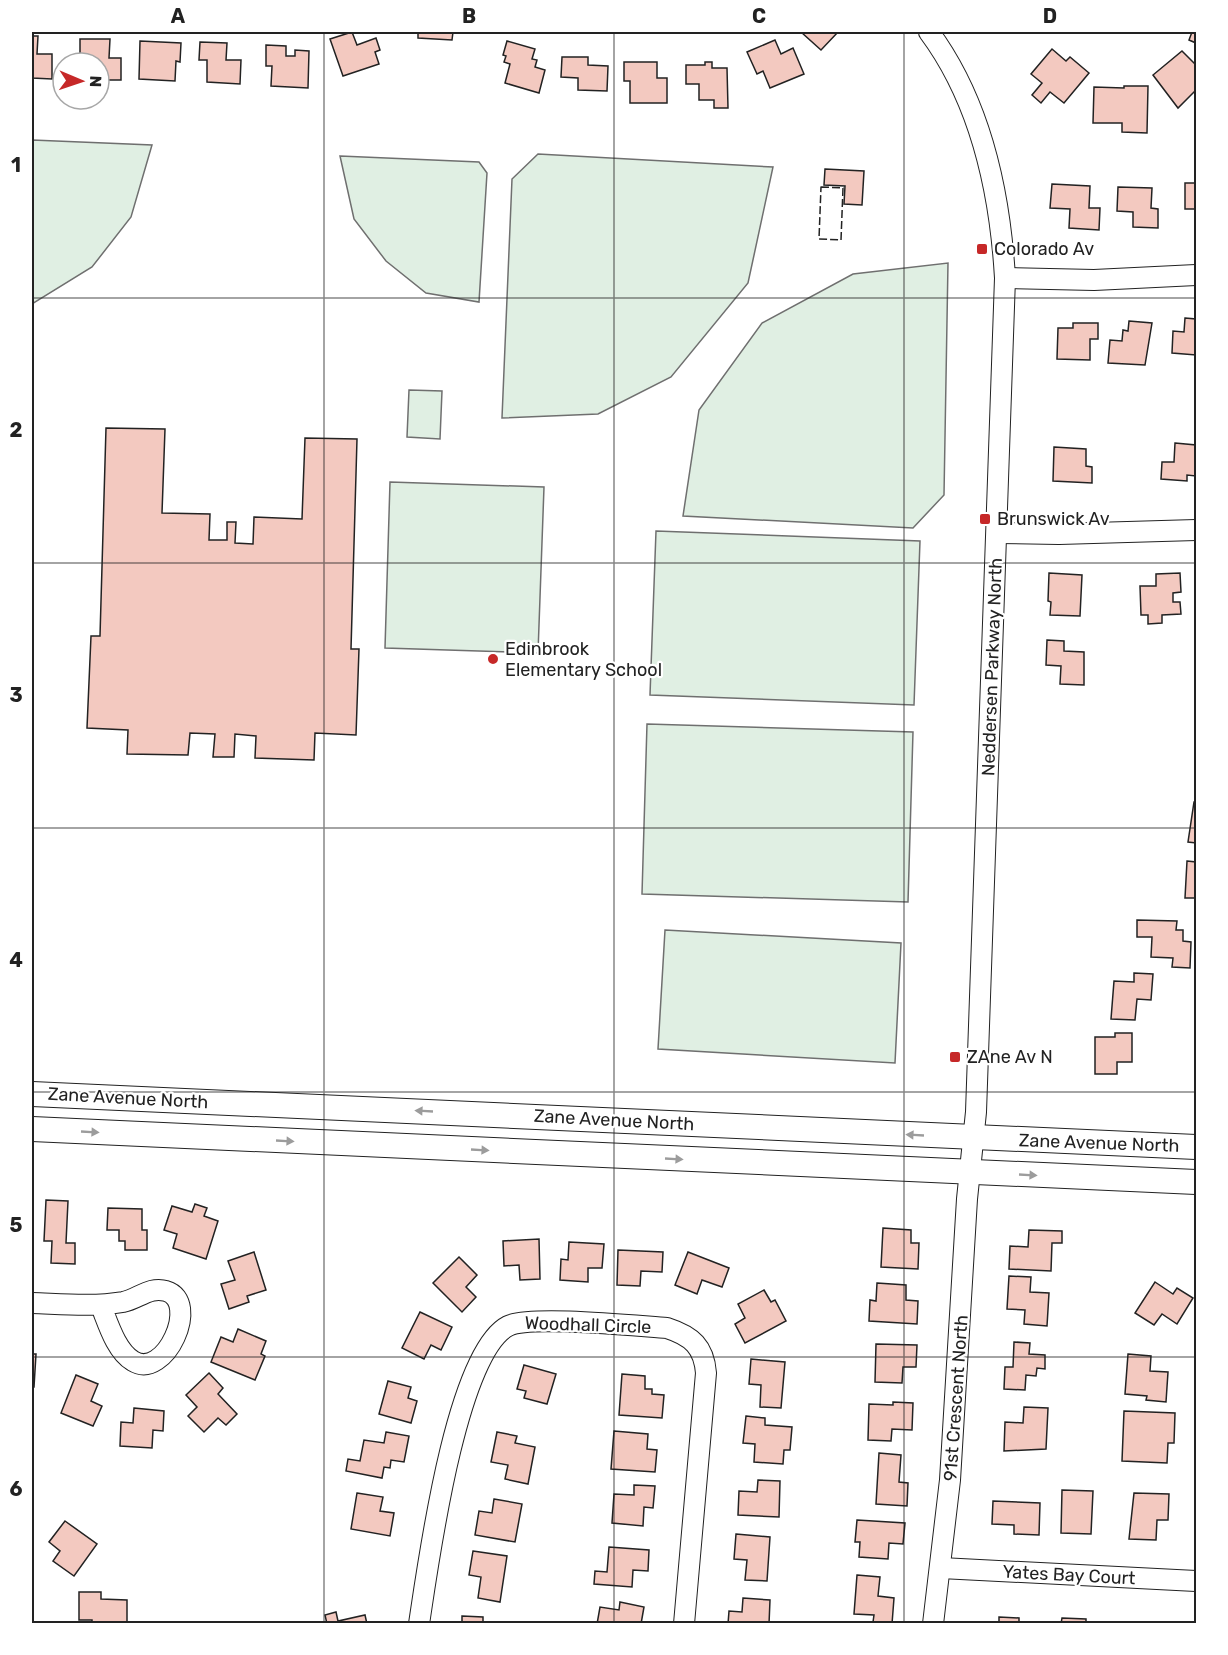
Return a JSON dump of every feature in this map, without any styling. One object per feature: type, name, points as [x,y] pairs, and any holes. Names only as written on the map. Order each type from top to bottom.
[{"type":"main road","name":"Zane Avenue North","points":[[32,1094],[1197,1147]]},
{"type":"main road","name":"Zane Avenue North","points":[[32,1129],[1197,1182]]},
{"type":"street","name":"Neddersen Parkway North","points":[[929,32],[956,76],[984,146],[1000,216],[1005,278],[974,1138],[969,1172]]},
{"type":"street","points":[[1005,278],[1094,280],[1197,275]]},
{"type":"street","points":[[997,533],[1059,534],[1197,530]]},
{"type":"street","name":"91st Crescent North","points":[[933,1623],[942,1568],[951,1480],[969,1172]]},
{"type":"street","points":[[32,1303],[101,1306]]},
{"type":"street","name":"Woodhall Circle","points":[[419,1623],[458,1414],[489,1345],[507,1326],[531,1321],[667,1328],[683,1333],[697,1343],[705,1357],[706,1373],[684,1623]]},
{"type":"street","name":"Yates Bay Court","points":[[942,1568],[1197,1581]]},
{"type":"green space","points":[[32,140],[152,145],[131,217],[92,267],[32,304]]},
{"type":"green space","points":[[538,154],[773,167],[748,283],[671,377],[598,414],[502,418],[512,179]]},
{"type":"green space","points":[[340,156],[479,162],[487,173],[479,302],[426,293],[386,261],[354,219]]},
{"type":"green space","points":[[948,263],[944,495],[913,528],[683,516],[699,410],[762,323],[853,274]]},
{"type":"green space","points":[[409,390],[442,391],[440,439],[407,437]]},
{"type":"green space","points":[[390,482],[544,487],[538,653],[385,648]]},
{"type":"green space","points":[[656,531],[920,541],[914,705],[650,695]]},
{"type":"green space","points":[[647,724],[913,732],[908,902],[642,894]]},
{"type":"green space","points":[[665,930],[901,943],[895,1063],[658,1049]]},
{"type":"building","points":[[352,32],[357,45],[376,38],[380,50],[375,52],[379,64],[343,76],[330,39]]},
{"type":"building","points":[[418,32],[453,32],[452,40],[418,38]]},
{"type":"building","points":[[801,32],[838,32],[821,50]]},
{"type":"building","points":[[1192,32],[1196,32],[1196,43],[1189,40]]},
{"type":"building","points":[[32,36],[38,36],[37,54],[51,54],[51,79],[32,78]]},
{"type":"building","points":[[80,39],[110,39],[109,51],[80,51]]},
{"type":"building","points":[[775,40],[781,54],[793,48],[804,74],[770,88],[763,71],[757,74],[747,52]]},
{"type":"building","points":[[140,41],[181,43],[180,62],[176,61],[175,81],[139,79]]},
{"type":"building","points":[[507,41],[535,49],[532,59],[537,60],[535,67],[545,70],[539,93],[505,83],[510,64],[504,62],[506,56],[503,55]]},
{"type":"building","points":[[200,42],[227,43],[226,60],[241,60],[240,84],[207,82],[207,60],[199,60]]},
{"type":"building","points":[[266,45],[286,46],[286,56],[295,56],[295,50],[309,51],[308,88],[271,86],[272,66],[266,66]]},
{"type":"building","points":[[1052,49],[1066,61],[1070,57],[1089,73],[1064,103],[1050,92],[1041,103],[1032,95],[1042,83],[1031,74]]},
{"type":"building","points":[[1182,51],[1196,65],[1196,90],[1178,108],[1153,75]]},
{"type":"building","points":[[562,57],[588,57],[588,65],[608,66],[607,91],[578,90],[578,78],[561,77]]},
{"type":"building","points":[[111,58],[121,58],[121,80],[111,80]]},
{"type":"building","points":[[624,62],[657,62],[657,78],[667,78],[667,103],[630,103],[630,81],[624,81]]},
{"type":"building","points":[[705,62],[712,62],[712,68],[727,68],[728,108],[714,108],[714,100],[699,100],[699,84],[686,84],[686,65],[705,65]]},
{"type":"building","points":[[1124,86],[1148,86],[1147,133],[1122,132],[1122,123],[1093,123],[1094,87],[1124,88]]},
{"type":"building","points":[[825,169],[864,171],[862,205],[844,204],[845,186],[824,185]]},
{"type":"building","points":[[1185,183],[1196,183],[1196,209],[1185,209]]},
{"type":"building","points":[[1052,184],[1090,186],[1089,208],[1100,208],[1099,230],[1069,228],[1070,209],[1050,208]]},
{"type":"building","points":[[1118,187],[1152,188],[1151,208],[1158,209],[1158,228],[1133,227],[1133,212],[1117,211]]},
{"type":"building","points":[[1185,318],[1196,319],[1196,355],[1172,353],[1173,331],[1184,332]]},
{"type":"building","points":[[1129,321],[1152,323],[1145,365],[1108,363],[1110,340],[1122,341],[1123,330],[1128,331]]},
{"type":"building","points":[[1073,323],[1098,323],[1098,339],[1090,339],[1090,360],[1057,359],[1058,328],[1073,328]]},
{"type":"building","points":[[106,428],[165,429],[162,513],[210,514],[209,540],[227,540],[227,522],[236,522],[235,543],[253,544],[254,517],[302,519],[305,438],[357,439],[351,649],[359,649],[356,735],[315,733],[314,760],[255,758],[256,736],[235,734],[234,757],[213,757],[215,734],[190,733],[188,755],[127,754],[128,730],[87,728],[91,636],[100,636]]},
{"type":"building","points":[[1175,443],[1196,445],[1196,476],[1187,475],[1187,481],[1161,479],[1162,462],[1174,462]]},
{"type":"building","points":[[1054,447],[1086,449],[1086,466],[1092,467],[1092,483],[1053,481]]},
{"type":"building","points":[[1049,573],[1082,575],[1080,616],[1050,615]]},
{"type":"building","points":[[1180,573],[1181,592],[1173,593],[1173,602],[1180,602],[1181,614],[1162,615],[1162,623],[1148,624],[1148,615],[1141,615],[1140,586],[1156,586],[1156,574]]},
{"type":"building","points":[[1047,640],[1064,641],[1064,651],[1084,652],[1084,685],[1060,684],[1061,666],[1046,665]]},
{"type":"building","points":[[1194,802],[1196,802],[1196,843],[1188,842]]},
{"type":"building","points":[[1187,861],[1196,862],[1196,898],[1185,898]]},
{"type":"building","points":[[1137,920],[1177,921],[1176,930],[1183,930],[1183,941],[1191,942],[1190,968],[1172,967],[1173,958],[1151,957],[1152,937],[1137,937]]},
{"type":"building","points":[[1134,973],[1153,974],[1151,1000],[1137,999],[1135,1020],[1111,1019],[1114,981],[1134,982]]},
{"type":"building","points":[[1115,1033],[1132,1033],[1132,1062],[1117,1062],[1117,1074],[1095,1074],[1095,1037],[1115,1037]]},
{"type":"building","points":[[46,1200],[68,1201],[66,1243],[75,1243],[75,1264],[51,1263],[52,1241],[44,1241]]},
{"type":"building","points":[[195,1204],[207,1208],[204,1216],[218,1221],[206,1259],[173,1248],[177,1234],[164,1230],[172,1206],[192,1212]]},
{"type":"building","points":[[108,1208],[142,1209],[142,1230],[147,1230],[147,1250],[125,1250],[125,1241],[119,1241],[119,1230],[107,1230]]},
{"type":"building","points":[[883,1228],[911,1230],[911,1243],[919,1243],[918,1269],[881,1267]]},
{"type":"building","points":[[1029,1230],[1062,1231],[1062,1243],[1052,1243],[1051,1271],[1009,1269],[1010,1246],[1028,1247]]},
{"type":"building","points":[[539,1239],[540,1279],[520,1280],[519,1265],[504,1266],[503,1241]]},
{"type":"building","points":[[569,1242],[604,1244],[602,1268],[588,1268],[588,1282],[560,1280],[561,1259],[568,1260]]},
{"type":"building","points":[[618,1250],[663,1252],[662,1272],[641,1271],[640,1286],[617,1285]]},
{"type":"building","points":[[254,1252],[266,1290],[247,1296],[249,1302],[229,1309],[221,1284],[235,1280],[228,1261]]},
{"type":"building","points":[[688,1252],[729,1268],[722,1287],[702,1280],[697,1294],[675,1285]]},
{"type":"building","points":[[459,1257],[477,1275],[466,1287],[476,1297],[462,1312],[433,1283]]},
{"type":"building","points":[[1009,1276],[1031,1277],[1030,1292],[1049,1293],[1047,1326],[1024,1324],[1025,1310],[1007,1309]]},
{"type":"building","points":[[1155,1282],[1173,1294],[1177,1288],[1193,1298],[1177,1324],[1162,1314],[1154,1325],[1135,1313]]},
{"type":"building","points":[[877,1283],[906,1285],[906,1300],[918,1301],[917,1324],[869,1321],[870,1300],[876,1301]]},
{"type":"building","points":[[764,1290],[771,1302],[775,1300],[786,1321],[745,1343],[735,1324],[745,1318],[738,1304]]},
{"type":"building","points":[[420,1312],[452,1327],[441,1350],[431,1345],[424,1359],[402,1348]]},
{"type":"building","points":[[238,1329],[266,1341],[261,1354],[265,1356],[255,1380],[211,1362],[221,1337],[233,1342]]},
{"type":"building","points":[[1014,1342],[1030,1343],[1029,1354],[1045,1355],[1045,1369],[1037,1368],[1036,1376],[1026,1375],[1025,1390],[1004,1389],[1005,1367],[1013,1367]]},
{"type":"building","points":[[876,1344],[917,1345],[916,1367],[903,1367],[902,1383],[875,1382]]},
{"type":"building","points":[[32,1354],[36,1354],[34,1387],[32,1387]]},
{"type":"building","points":[[1128,1354],[1151,1356],[1150,1371],[1168,1372],[1166,1402],[1146,1400],[1147,1396],[1125,1394]]},
{"type":"building","points":[[751,1359],[785,1362],[781,1408],[760,1407],[761,1385],[749,1384]]},
{"type":"building","points":[[524,1365],[556,1374],[547,1404],[524,1398],[526,1391],[517,1389]]},
{"type":"building","points":[[209,1373],[223,1388],[218,1394],[237,1414],[226,1425],[218,1418],[204,1432],[188,1416],[197,1407],[186,1395]]},
{"type":"building","points":[[622,1374],[645,1376],[645,1389],[652,1389],[652,1394],[664,1395],[662,1418],[619,1415]]},
{"type":"building","points":[[76,1375],[98,1384],[91,1401],[102,1406],[93,1426],[61,1413]]},
{"type":"building","points":[[388,1381],[411,1387],[408,1398],[417,1401],[411,1423],[379,1414]]},
{"type":"building","points":[[893,1402],[913,1403],[912,1430],[892,1429],[891,1441],[868,1440],[869,1404],[893,1405]]},
{"type":"building","points":[[1024,1407],[1048,1408],[1046,1449],[1004,1451],[1005,1422],[1023,1423]]},
{"type":"building","points":[[134,1408],[164,1411],[163,1431],[153,1430],[152,1448],[120,1446],[121,1422],[133,1423]]},
{"type":"building","points":[[1124,1411],[1175,1413],[1174,1443],[1168,1443],[1167,1463],[1122,1461]]},
{"type":"building","points":[[746,1416],[765,1418],[765,1425],[792,1427],[790,1450],[784,1450],[783,1464],[754,1462],[755,1444],[743,1443]]},
{"type":"building","points":[[614,1431],[648,1434],[647,1449],[657,1450],[655,1472],[611,1469]]},
{"type":"building","points":[[386,1432],[409,1436],[404,1462],[391,1460],[390,1468],[384,1467],[382,1478],[346,1471],[348,1459],[360,1461],[364,1440],[384,1443]]},
{"type":"building","points":[[497,1432],[517,1436],[515,1443],[535,1447],[528,1484],[505,1479],[508,1465],[491,1462]]},
{"type":"building","points":[[879,1453],[901,1455],[899,1482],[908,1483],[907,1506],[876,1504]]},
{"type":"building","points":[[758,1480],[780,1481],[779,1517],[738,1515],[739,1491],[757,1492]]},
{"type":"building","points":[[634,1485],[655,1486],[653,1508],[644,1507],[643,1526],[612,1523],[614,1494],[634,1495]]},
{"type":"building","points":[[1062,1490],[1093,1491],[1091,1534],[1061,1533]]},
{"type":"building","points":[[357,1493],[383,1497],[380,1511],[394,1513],[390,1536],[351,1529]]},
{"type":"building","points":[[1134,1493],[1169,1494],[1168,1520],[1157,1520],[1156,1540],[1129,1539]]},
{"type":"building","points":[[494,1499],[522,1504],[515,1542],[475,1535],[479,1511],[492,1513]]},
{"type":"building","points":[[993,1501],[1040,1503],[1039,1535],[1014,1534],[1014,1525],[992,1524]]},
{"type":"building","points":[[857,1520],[905,1523],[903,1544],[889,1543],[888,1559],[859,1557],[860,1542],[855,1542]]},
{"type":"building","points":[[65,1521],[97,1544],[74,1576],[53,1561],[60,1551],[49,1542]]},
{"type":"building","points":[[736,1534],[770,1537],[767,1581],[745,1580],[747,1560],[734,1559]]},
{"type":"building","points":[[609,1547],[649,1550],[648,1571],[633,1570],[632,1587],[594,1584],[595,1571],[607,1572]]},
{"type":"building","points":[[473,1551],[507,1556],[500,1602],[478,1598],[481,1577],[469,1575]]},
{"type":"building","points":[[857,1575],[880,1577],[878,1596],[894,1598],[892,1624],[873,1622],[874,1615],[854,1614]]},
{"type":"building","points":[[79,1592],[101,1592],[101,1599],[127,1600],[127,1622],[92,1624],[92,1620],[79,1620]]},
{"type":"building","points":[[743,1598],[770,1600],[769,1624],[728,1624],[729,1611],[742,1612]]},
{"type":"building","points":[[620,1602],[644,1607],[641,1624],[597,1624],[600,1607],[619,1610]]},
{"type":"building","points":[[336,1612],[338,1621],[365,1615],[367,1624],[327,1624],[325,1615]]},
{"type":"building","points":[[462,1616],[483,1617],[483,1624],[462,1624]]},
{"type":"building","points":[[999,1617],[1019,1618],[1019,1624],[999,1624]]},
{"type":"building","points":[[1062,1618],[1086,1619],[1086,1624],[1061,1624]]},
{"type":"fence","points":[[821,187],[843,188],[841,240],[819,239],[821,187]]},
{"type":"place","name":"Colorado Av","points":[[982,249]]},
{"type":"place","name":"Brunswick Av","points":[[985,519]]},
{"type":"place","name":"Edinbrook Elementary School","points":[[493,659]]},
{"type":"place","name":"ZAne Av N","points":[[955,1057]]}]
